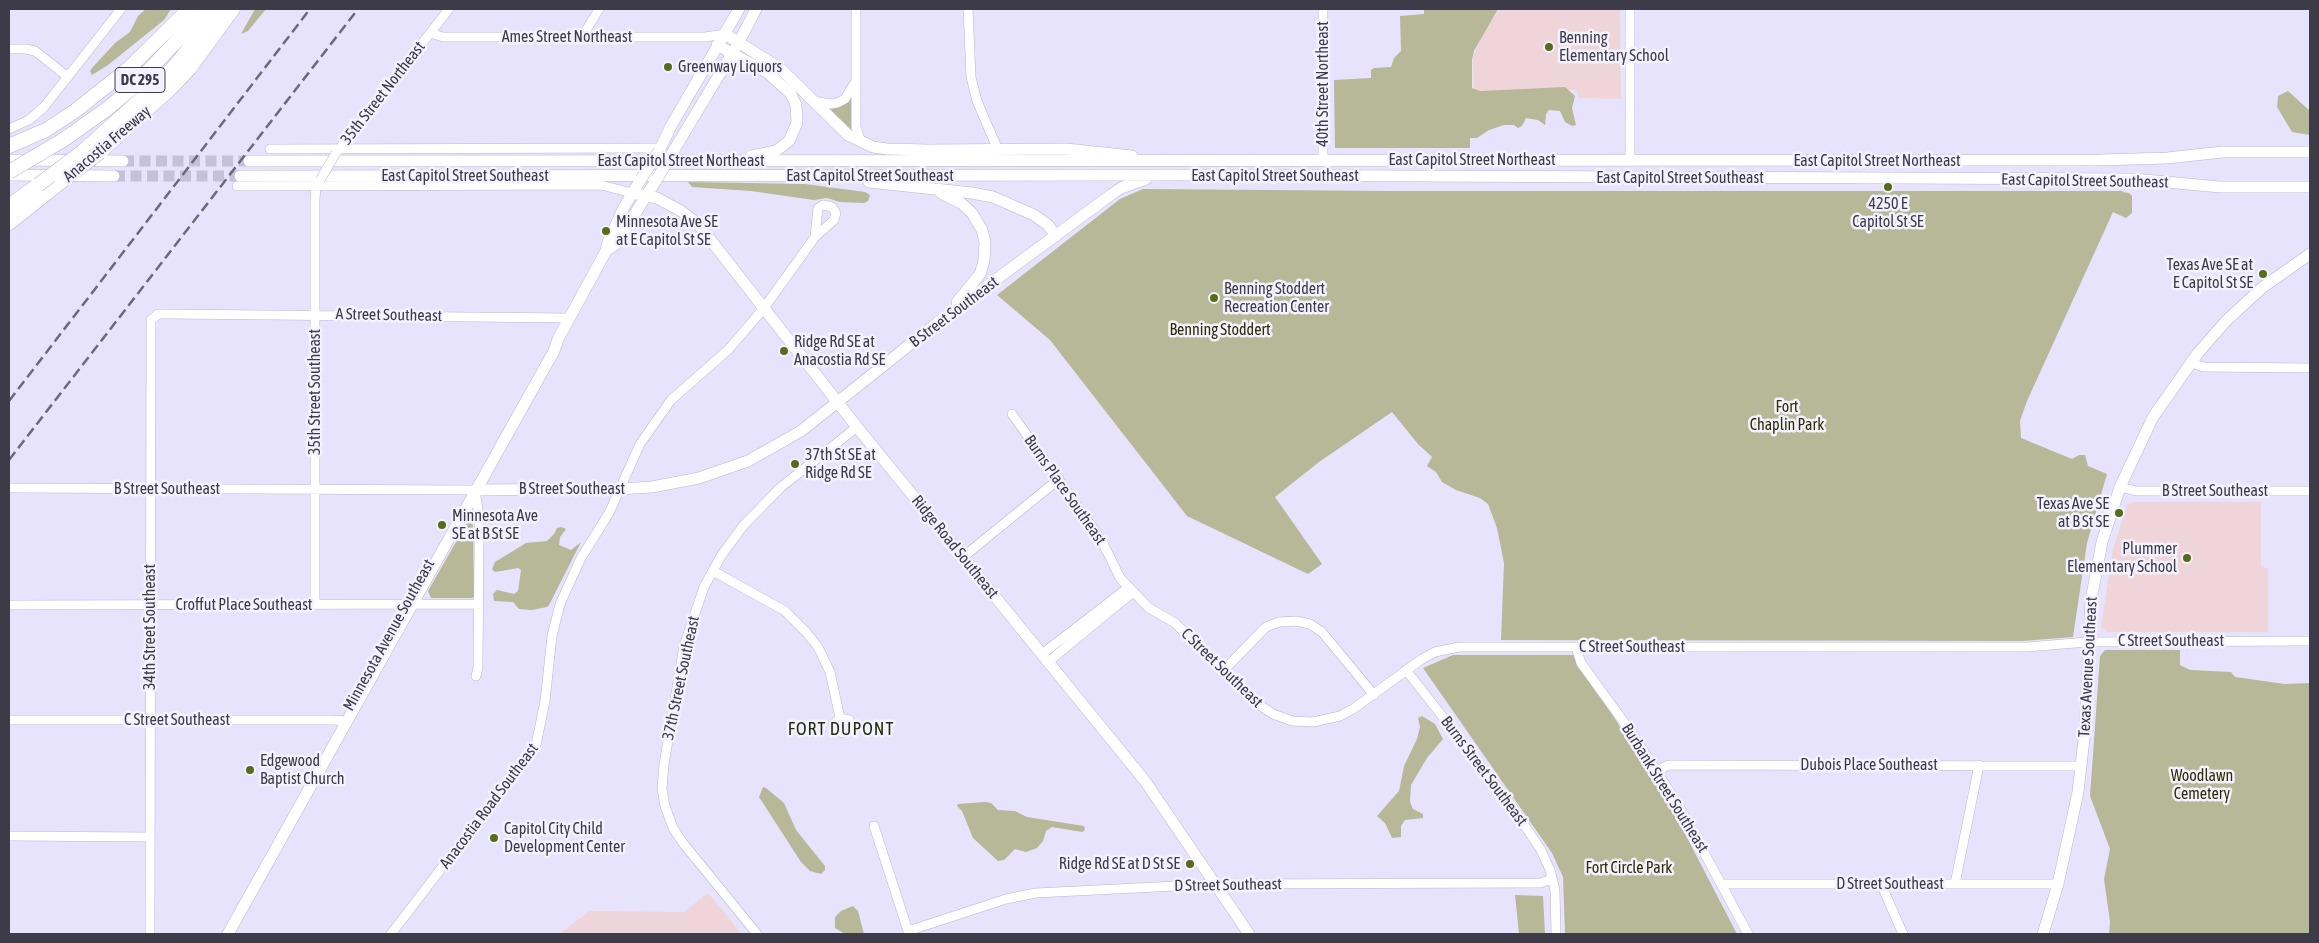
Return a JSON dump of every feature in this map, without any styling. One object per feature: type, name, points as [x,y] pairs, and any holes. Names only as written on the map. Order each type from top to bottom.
[{"type":"highway","points":[[9,146],[46,130],[75,111],[128,69],[189,9]]},
{"type":"highway","name":"Anacostia Freeway","points":[[9,173],[107,109],[132,88],[207,9]]},
{"type":"highway","points":[[9,206],[82,152],[151,90],[174,67],[221,9]]},
{"type":"highway","name":"Anacostia Freeway","points":[[9,223],[100,152],[171,88],[189,69],[233,9]]},
{"type":"main road","name":"Minnesota Avenue Southeast","points":[[228,934],[408,605],[554,351],[558,339],[606,252],[608,242],[632,193],[660,149],[671,126],[739,9]]},
{"type":"main road","name":"Minnesota Avenue Southeast","points":[[606,252],[615,245],[648,195],[739,42],[756,9]]},
{"type":"main road","points":[[725,34],[739,42]]},
{"type":"main road","name":"East Capitol Street Northeast","points":[[739,42],[780,69],[848,134],[861,142],[887,149],[1093,150],[1173,162]]},
{"type":"main road","points":[[687,161],[727,159],[776,151],[789,141],[796,128],[797,111],[791,94],[768,73],[718,45]]},
{"type":"main road","name":"East Capitol Street Northeast","points":[[249,161],[2100,160],[2167,158],[2223,152],[2310,152]]},
{"type":"main road","points":[[9,160],[123,161]]},
{"type":"main road","points":[[9,173],[114,176]]},
{"type":"main road","name":"East Capitol Street Southeast","points":[[238,181],[1172,175],[2134,178],[2220,187],[2310,186]]},
{"type":"main road","name":"B Street Southeast","points":[[473,490],[619,489],[675,484],[743,463],[792,436],[838,403],[937,323],[1121,188],[1145,180],[1172,175]]},
{"type":"main road","points":[[801,176],[972,192],[1005,201],[1039,218],[1056,236]]},
{"type":"main road","points":[[920,188],[945,194],[964,205],[978,222],[984,242],[984,261],[978,278],[937,323]]},
{"type":"main road","name":"Ridge Road Southeast","points":[[632,193],[648,195],[681,211],[698,224],[857,427],[1145,781],[1249,934]]},
{"type":"main road","name":"Texas Avenue Southeast","points":[[2043,934],[2058,884],[2073,819],[2081,766],[2091,600],[2097,563],[2120,487],[2153,417],[2190,362],[2242,306],[2263,287],[2308,254]]},
{"type":"main road","name":"Minnesota Avenue Southeast","points":[[222,934],[344,721]]},
{"type":"street","points":[[9,129],[26,122],[38,113],[120,9]]},
{"type":"street","name":"35th Street Northeast","points":[[318,184],[338,151],[448,9]]},
{"type":"street","points":[[582,37],[599,9]]},
{"type":"street","points":[[856,9],[856,127],[861,142]]},
{"type":"street","points":[[968,9],[969,62],[973,87],[998,150]]},
{"type":"street","name":"40th Street Northeast","points":[[1323,9],[1323,160]]},
{"type":"street","points":[[1630,9],[1630,161]]},
{"type":"street","name":"Ames Street Northeast","points":[[430,33],[443,37],[705,37],[725,34]]},
{"type":"street","points":[[705,37],[718,45]]},
{"type":"street","points":[[9,49],[35,51],[68,77]]},
{"type":"street","points":[[814,102],[829,104],[845,99],[855,82]]},
{"type":"street","name":"East Capitol Street Northeast","points":[[270,149],[338,151],[660,149]]},
{"type":"street","name":"East Capitol Street Southeast","points":[[238,181],[318,184],[601,185],[632,193]]},
{"type":"street","name":"35th Street Southeast","points":[[315,605],[315,314],[318,184]]},
{"type":"street","name":"Anacostia Road Southeast","points":[[390,934],[536,745],[540,737],[552,636],[560,604],[577,565],[603,523],[637,449],[662,411],[687,384],[728,349],[764,308],[814,237]]},
{"type":"street","name":"A Street Southeast","points":[[151,320],[158,314],[315,314],[570,318]]},
{"type":"street","name":"34th Street Southeast","points":[[150,934],[151,320]]},
{"type":"street","points":[[2190,362],[2204,367],[2310,368]]},
{"type":"street","name":"Burns Place Southeast","points":[[1012,414],[1102,541],[1120,578],[1131,590]]},
{"type":"street","name":"37th Street Southeast","points":[[757,934],[679,838],[669,817],[662,789],[664,764],[684,646],[696,607],[712,571],[729,544],[761,505],[857,427]]},
{"type":"street","points":[[963,557],[1059,479]]},
{"type":"street","name":"B Street Southeast","points":[[2120,487],[2136,491],[2310,491]]},
{"type":"street","name":"B Street Southeast","points":[[9,488],[473,490]]},
{"type":"street","points":[[473,490],[479,516],[478,667],[476,676]]},
{"type":"street","points":[[712,571],[784,612],[806,632],[818,647],[830,672],[840,718]]},
{"type":"street","points":[[1045,658],[1131,590]]},
{"type":"street","name":"C Street Southeast","points":[[1131,590],[1149,608],[1172,619],[1262,708],[1273,714],[1297,721],[1320,722],[1340,716],[1374,695],[1406,670],[1435,652],[1450,648],[2026,647],[2087,642],[2310,641]]},
{"type":"street","name":"Croffut Place Southeast","points":[[9,605],[479,604]]},
{"type":"street","points":[[1223,671],[1266,627],[1279,622],[1296,621],[1310,624],[1322,632],[1374,695]]},
{"type":"street","name":"Burbank Street Southeast","points":[[1576,647],[1581,663],[1657,771],[1722,884],[1748,934]]},
{"type":"street","name":"Burns Street Southeast","points":[[1406,670],[1507,799],[1541,850],[1555,890],[1556,934]]},
{"type":"street","name":"C Street Southeast","points":[[9,720],[344,721]]},
{"type":"street","name":"Dubois Place Southeast","points":[[1657,771],[1668,765],[2081,766]]},
{"type":"street","points":[[1956,884],[1979,765]]},
{"type":"street","points":[[874,826],[909,932]]},
{"type":"street","points":[[9,836],[149,837]]},
{"type":"street","name":"D Street Southeast","points":[[909,932],[1024,894],[1216,884],[1540,883],[1552,879]]},
{"type":"street","name":"D Street Southeast","points":[[1722,884],[2058,884]]},
{"type":"street","points":[[1881,884],[1903,934]]},
{"type":"shaded area","name":"Benning Elementary School","points":[[1499,9],[1620,9],[1621,99],[1578,98],[1577,90],[1474,91],[1473,58],[1481,37]]},
{"type":"shaded area","name":"Plummer Elementary School","points":[[2133,502],[2261,502],[2261,567],[2268,568],[2268,632],[2107,632],[2101,627],[2113,549],[2127,505]]},
{"type":"shaded area","points":[[708,893],[742,934],[559,934],[590,911],[684,912]]},
{"type":"green space","points":[[146,9],[171,9],[164,20],[108,65],[92,75],[90,71],[92,68],[115,43],[130,32],[138,16]]},
{"type":"green space","points":[[255,9],[266,9],[248,31],[241,34]]},
{"type":"green space","points":[[1424,9],[1498,9],[1474,51],[1472,60],[1472,88],[1480,91],[1565,87],[1575,96],[1572,108],[1576,125],[1572,126],[1565,122],[1560,111],[1549,110],[1546,114],[1545,125],[1538,120],[1526,118],[1522,126],[1518,128],[1514,125],[1504,125],[1489,130],[1477,138],[1470,138],[1470,148],[1335,148],[1334,80],[1371,78],[1371,70],[1374,68],[1391,67],[1394,58],[1401,51],[1400,16],[1424,14]]},
{"type":"green space","points":[[2288,91],[2310,111],[2310,135],[2292,132],[2277,107],[2278,96]]},
{"type":"green space","points":[[852,96],[853,127],[851,129],[830,110],[843,105]]},
{"type":"green space","points":[[688,182],[805,184],[865,192],[870,195],[868,201],[864,203],[840,202],[827,198],[814,200],[751,191],[692,187]]},
{"type":"green space","name":"Fort Chaplin Park","points":[[1143,189],[1387,191],[2123,191],[2129,193],[2132,196],[2132,213],[2126,218],[2113,212],[2027,401],[2020,421],[2021,438],[2072,459],[2079,455],[2085,455],[2088,466],[2107,474],[2087,543],[2073,637],[2022,641],[1501,640],[1504,563],[1497,528],[1488,504],[1480,498],[1456,490],[1442,482],[1436,472],[1427,466],[1432,457],[1418,444],[1392,412],[1319,462],[1275,497],[1322,564],[1308,574],[1187,516],[1050,340],[997,295],[1120,199]]},
{"type":"green space","points":[[468,521],[473,525],[474,597],[431,598],[428,591]]},
{"type":"green space","points":[[557,528],[566,529],[560,537],[559,545],[571,550],[581,542],[549,605],[532,610],[519,609],[513,602],[494,601],[493,594],[497,590],[514,594],[518,591],[521,570],[518,568],[495,572],[492,569],[495,562],[526,543],[547,541]]},
{"type":"green space","name":"Woodlawn Cemetery","points":[[2105,650],[2180,650],[2180,665],[2190,670],[2231,672],[2235,677],[2285,684],[2310,683],[2310,934],[2109,934],[2110,922],[2104,879],[2110,849],[2090,796],[2100,656]]},
{"type":"green space","name":"Fort Circle Park","points":[[1453,655],[1574,655],[1670,805],[1737,934],[1565,934],[1563,877],[1552,853],[1423,668]]},
{"type":"green space","points":[[1422,716],[1435,724],[1443,739],[1427,758],[1411,785],[1410,802],[1413,809],[1423,814],[1423,818],[1405,820],[1401,826],[1401,837],[1392,838],[1385,823],[1377,816],[1399,791],[1404,766],[1417,739],[1420,727],[1418,718]]},
{"type":"green space","points":[[763,787],[784,803],[796,830],[825,866],[825,870],[821,874],[810,871],[801,862],[759,797]]},
{"type":"green space","points":[[991,803],[998,810],[1015,811],[1027,817],[1084,826],[1085,830],[1082,832],[1052,827],[1046,831],[1043,841],[1037,848],[1026,852],[1015,849],[1004,860],[998,861],[973,838],[962,811],[957,806],[958,804]]},
{"type":"green space","name":"Fort Circle Park","points":[[1515,895],[1543,896],[1545,934],[1519,934]]},
{"type":"green space","points":[[853,906],[858,911],[864,934],[845,934],[835,928],[835,917],[841,911]]},
{"type":"tunnel","points":[[123,161],[249,161]]},
{"type":"tunnel","points":[[114,176],[240,176]]},
{"type":"railway","points":[[9,401],[310,9]]},
{"type":"railway","points":[[9,460],[358,9]]},
{"type":"place","name":"Benning Elementary School","points":[[1549,47]]},
{"type":"place","name":"Greenway Liquors","points":[[668,67]]},
{"type":"place","name":"4250 E Capitol St SE","points":[[1888,187]]},
{"type":"place","name":"Minnesota Ave SE at E Capitol St SE","points":[[606,231]]},
{"type":"place","name":"Texas Ave SE at E Capitol St SE","points":[[2263,274]]},
{"type":"place","name":"Benning Stoddert Recreation Center","points":[[1214,298]]},
{"type":"place","name":"Ridge Rd SE at Anacostia Rd SE","points":[[784,351]]},
{"type":"place","name":"37th St SE at Ridge Rd SE","points":[[795,464]]},
{"type":"place","name":"Texas Ave SE at B St SE","points":[[2119,513]]},
{"type":"place","name":"Minnesota Ave SE at B St SE","points":[[442,525]]},
{"type":"place","name":"Plummer Elementary School","points":[[2187,558]]},
{"type":"place","name":"Edgewood Baptist Church","points":[[250,770]]},
{"type":"place","name":"Capitol City Child Development Center","points":[[494,838]]},
{"type":"place","name":"Ridge Rd SE at D St SE","points":[[1190,864]]},
{"type":"district","name":"FORT DUPONT","points":[[841,729]]},
{"type":"park label","name":"Benning Stoddert","points":[[1220,330]]}]
